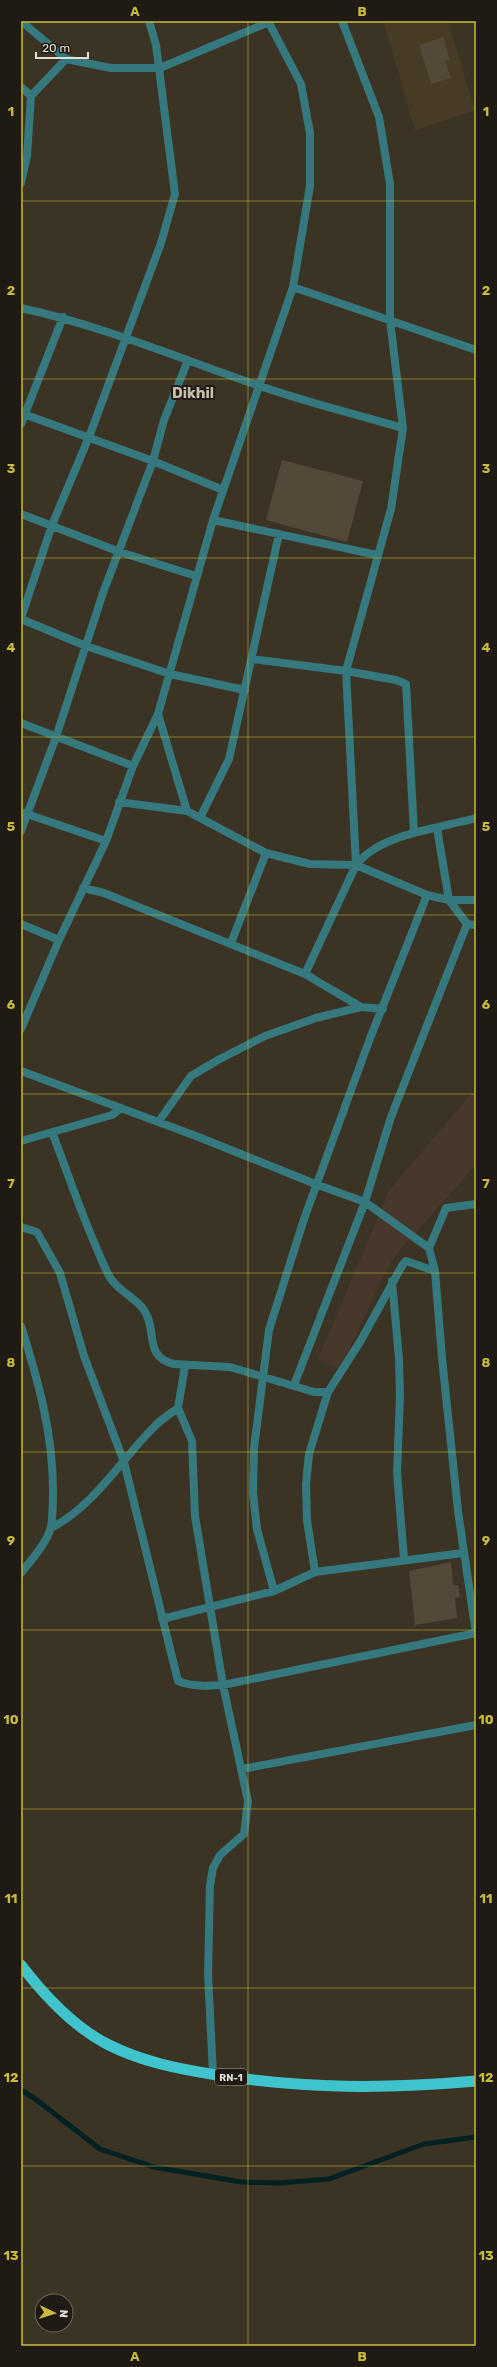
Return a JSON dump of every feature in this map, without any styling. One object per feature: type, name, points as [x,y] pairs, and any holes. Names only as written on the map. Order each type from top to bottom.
[{"type":"highway","name":"RN-1","points":[[21,1965],[58,2006],[84,2030],[107,2044],[133,2056],[157,2064],[267,2083],[340,2087],[392,2088],[476,2081]]},
{"type":"street","points":[[21,21],[66,59],[110,68],[160,68],[269,22],[300,84],[310,134],[310,186],[293,287],[222,490],[196,576],[158,714],[133,766],[106,841],[59,940],[38,994],[22,1024]]},
{"type":"street","points":[[149,21],[160,68],[175,194],[161,243],[89,437],[52,524],[21,618],[86,646],[170,674],[245,690]]},
{"type":"street","points":[[342,21],[379,117],[390,184],[390,320],[403,428],[391,509],[346,671],[356,865]]},
{"type":"street","points":[[21,183],[27,156],[31,96],[66,59]]},
{"type":"street","points":[[21,87],[31,96]]},
{"type":"street","points":[[293,287],[476,350]]},
{"type":"street","points":[[21,308],[63,317],[126,337],[259,386],[403,428]]},
{"type":"street","points":[[21,424],[23,414],[63,317]]},
{"type":"street","points":[[21,830],[24,814],[56,737],[104,590],[120,552],[135,506],[153,461],[164,420],[188,360]]},
{"type":"street","points":[[23,414],[153,461],[222,490]]},
{"type":"street","points":[[21,514],[52,524],[120,552],[196,576]]},
{"type":"street","points":[[213,520],[377,555]]},
{"type":"street","points":[[200,818],[229,759],[279,534]]},
{"type":"street","points":[[252,659],[346,671],[396,680],[406,684],[414,833]]},
{"type":"street","points":[[158,714],[187,811]]},
{"type":"street","points":[[21,723],[133,766]]},
{"type":"street","points":[[119,802],[187,811],[266,853],[310,864],[356,865],[427,895],[449,900],[476,900]]},
{"type":"street","points":[[24,814],[106,841]]},
{"type":"street","points":[[305,974],[356,865],[371,849],[414,833],[476,818]]},
{"type":"street","points":[[294,1385],[365,1202],[391,1117],[472,924],[449,900],[437,828]]},
{"type":"street","points":[[232,943],[266,853]]},
{"type":"street","points":[[83,888],[104,893],[232,943],[305,974],[361,1007]]},
{"type":"street","points":[[274,1591],[257,1528],[253,1493],[254,1448],[268,1330],[276,1302],[369,1041],[427,895]]},
{"type":"street","points":[[21,924],[59,940]]},
{"type":"street","points":[[159,1122],[191,1076],[218,1060],[265,1036],[316,1018],[361,1007],[383,1009]]},
{"type":"street","points":[[21,1071],[275,1166],[318,1185],[365,1202],[429,1248]]},
{"type":"street","points":[[21,1141],[112,1114],[121,1108]]},
{"type":"street","points":[[52,1132],[78,1204],[103,1264],[118,1288],[144,1309],[149,1318],[154,1349],[158,1357],[165,1362],[185,1366],[230,1367],[314,1392],[328,1392]]},
{"type":"street","points":[[21,1227],[37,1232],[60,1273],[84,1356],[124,1462],[178,1681],[188,1685],[208,1686],[222,1685],[476,1633],[463,1553],[442,1358],[435,1271],[429,1248],[446,1208],[476,1204]]},
{"type":"street","points":[[315,1572],[307,1520],[306,1484],[310,1454],[328,1392],[360,1342],[392,1280],[406,1261],[435,1271]]},
{"type":"street","points":[[392,1280],[399,1359],[400,1397],[398,1473],[404,1559]]},
{"type":"street","points":[[21,1326],[33,1362],[50,1438],[53,1477],[50,1528],[39,1549],[21,1573]]},
{"type":"street","points":[[185,1366],[178,1408],[192,1441],[195,1516],[222,1685],[248,1801],[244,1834],[220,1855],[213,1868],[210,1885],[208,1966],[213,2074]]},
{"type":"street","points":[[50,1528],[74,1514],[124,1462],[154,1426],[178,1408]]},
{"type":"street","points":[[162,1619],[274,1591],[315,1572],[404,1559],[463,1553]]},
{"type":"street","points":[[242,1769],[476,1725]]},
{"type":"shaded area","points":[[383,21],[448,21],[475,110],[415,130]]},
{"type":"shaded area","points":[[472,1093],[476,1094],[476,1165],[392,1259],[339,1370],[318,1359],[390,1189]]},
{"type":"building","points":[[443,37],[450,60],[445,61],[451,78],[431,84],[419,45]]},
{"type":"building","points":[[282,460],[363,481],[347,542],[266,520]]},
{"type":"building","points":[[451,1562],[453,1585],[458,1585],[460,1597],[455,1598],[457,1618],[415,1625],[409,1571]]},
{"type":"waterway","points":[[21,2090],[34,2098],[100,2149],[154,2167],[241,2182],[279,2183],[329,2179],[424,2144],[476,2137]]},
{"type":"district","name":"Dikhil","points":[[193,393]]}]
